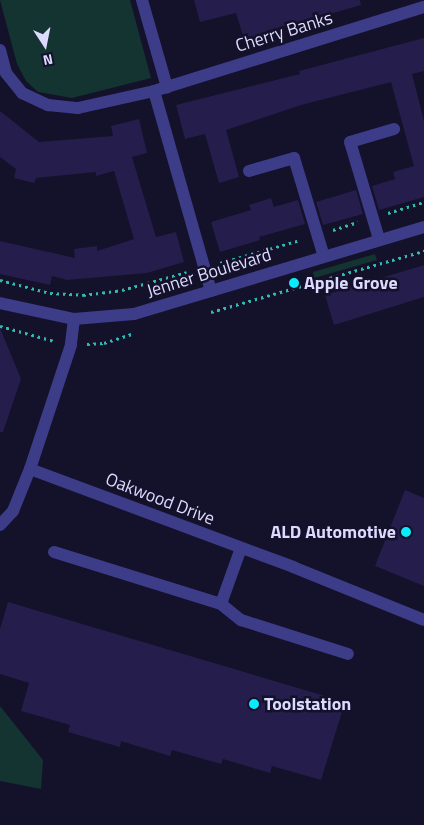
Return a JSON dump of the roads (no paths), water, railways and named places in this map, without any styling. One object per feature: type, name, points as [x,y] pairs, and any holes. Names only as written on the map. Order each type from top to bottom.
[{"type":"street","points":[[142,0],[167,87]]},
{"type":"street","name":"Cherry Banks","points":[[0,50],[6,73],[22,93],[48,105],[78,108],[154,91],[424,7]]},
{"type":"street","points":[[154,91],[211,291]]},
{"type":"street","points":[[379,239],[350,142],[394,129]]},
{"type":"street","points":[[249,171],[294,158],[324,257]]},
{"type":"street","name":"Jenner Boulevard","points":[[0,303],[74,319],[134,314],[424,227]]},
{"type":"street","points":[[0,525],[13,510],[30,469],[71,345],[74,319]]},
{"type":"street","name":"Oakwood Drive","points":[[30,469],[241,548],[424,620]]},
{"type":"street","points":[[221,604],[241,548]]},
{"type":"street","points":[[54,552],[221,604],[241,620],[348,654]]},
{"type":"place","name":"Apple Grove","points":[[294,283]]},
{"type":"place","name":"ALD Automotive","points":[[406,532]]},
{"type":"place","name":"Toolstation","points":[[254,704]]}]
